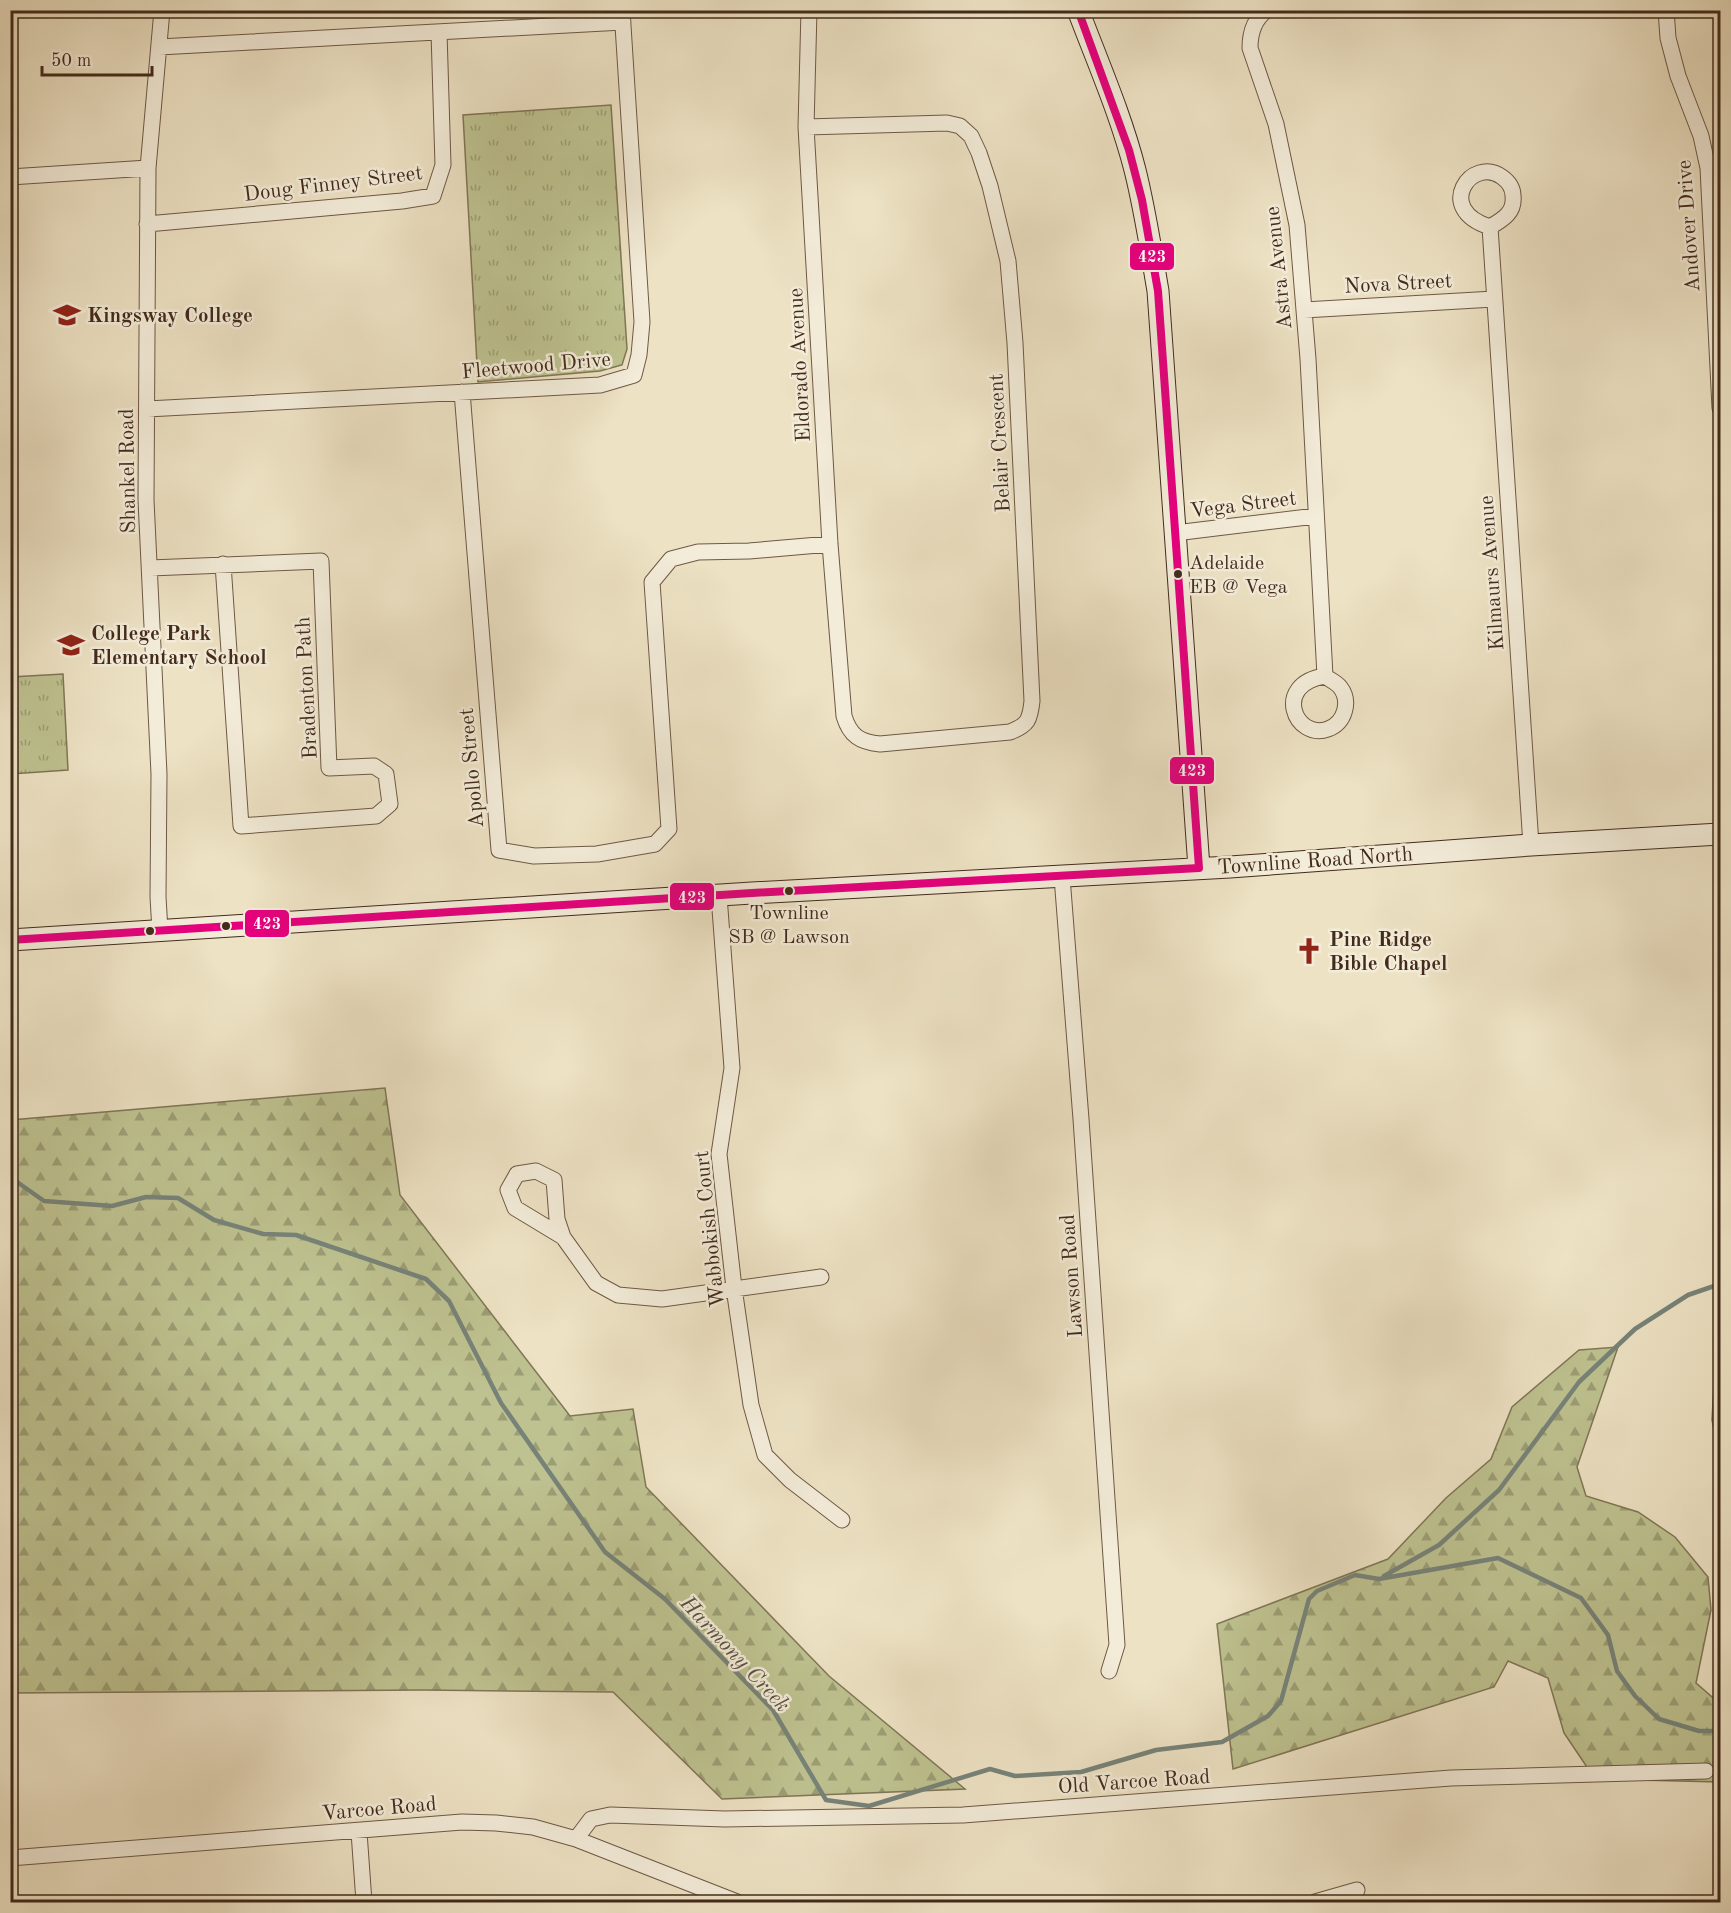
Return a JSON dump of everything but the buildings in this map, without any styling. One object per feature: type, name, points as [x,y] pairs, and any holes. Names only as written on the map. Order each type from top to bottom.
[{"type":"main road","points":[[1078,10],[1123,130],[1145,214],[1158,291],[1199,868]]},
{"type":"main road","name":"Townline Road North","points":[[10,940],[1062,877],[1720,834]]},
{"type":"street","name":"Shankel Road","points":[[160,931],[159,774],[146,500],[148,168],[162,10]]},
{"type":"street","name":"Eldorado Avenue","points":[[809,10],[806,127],[830,544],[844,716]]},
{"type":"street","name":"Astra Avenue","points":[[1267,10],[1255,22],[1250,35],[1250,48],[1276,124],[1297,225],[1325,676]]},
{"type":"street","name":"Andover Drive","points":[[1666,10],[1668,38],[1678,76],[1701,136],[1715,204],[1720,408]]},
{"type":"street","points":[[159,47],[439,32],[622,16]]},
{"type":"street","name":"Fleetwood Drive","points":[[147,409],[600,385],[634,375],[639,355],[642,322],[622,16]]},
{"type":"street","name":"Doug Finney Street","points":[[147,224],[402,201],[434,196],[443,165],[439,32]]},
{"type":"street","name":"Belair Crescent","points":[[806,127],[947,123],[960,126],[971,136],[990,186],[1008,261],[1012,301],[1032,701],[1030,714],[1024,726],[1010,732],[880,744],[865,742],[852,733],[844,716]]},
{"type":"street","points":[[10,177],[148,168]]},
{"type":"street","name":"Kilmaurs Avenue","points":[[1490,227],[1531,845]]},
{"type":"street","name":"Nova Street","points":[[1304,310],[1494,298]]},
{"type":"street","name":"Apollo Street","points":[[462,392],[499,850],[534,856],[597,854],[655,844],[669,829],[652,582],[671,559],[698,552],[749,551],[830,544]]},
{"type":"street","name":"Vega Street","points":[[1175,534],[1316,516]]},
{"type":"street","name":"Bradenton Path","points":[[150,568],[223,564],[321,561],[329,768],[374,766],[386,774],[390,804],[376,816],[241,826],[223,564]]},
{"type":"street","name":"Lawson Road","points":[[1062,877],[1082,1119],[1117,1645],[1109,1671]]},
{"type":"street","name":"Wabbokish Court","points":[[719,896],[732,1068],[718,1154],[751,1405],[765,1455],[790,1480],[842,1520]]},
{"type":"street","points":[[563,1237],[514,1208],[508,1190],[517,1174],[536,1171],[554,1180],[557,1220],[563,1237],[596,1283],[618,1295],[662,1299],[821,1277]]},
{"type":"street","name":"Old Varcoe Road","points":[[576,1839],[591,1819],[610,1815],[725,1819],[963,1815],[1451,1778],[1706,1771]]},
{"type":"street","name":"Varcoe Road","points":[[10,1858],[462,1822],[496,1823],[533,1827],[576,1839],[737,1902]]},
{"type":"street","points":[[359,1832],[364,1902]]},
{"type":"street","points":[[1315,1902],[1358,1890]]},
{"type":"green space","points":[[611,105],[627,349],[622,365],[600,371],[478,382],[463,115]]},
{"type":"green space","points":[[63,674],[68,770],[11,774],[11,677]]},
{"type":"green space","points":[[385,1088],[400,1195],[570,1416],[633,1409],[646,1487],[829,1676],[965,1789],[722,1799],[613,1692],[423,1690],[11,1693],[11,1120]]},
{"type":"green space","points":[[1720,1309],[1720,1461],[1712,1420],[1718,1311]]},
{"type":"green space","points":[[1618,1347],[1577,1467],[1586,1496],[1638,1512],[1675,1537],[1708,1577],[1711,1610],[1696,1683],[1718,1702],[1720,1701],[1720,1782],[1595,1779],[1564,1733],[1548,1678],[1508,1661],[1494,1687],[1233,1769],[1217,1624],[1388,1559],[1446,1498],[1491,1459],[1512,1407],[1579,1350]]},
{"type":"waterway","name":"Harmony Creek","points":[[10,1177],[44,1201],[112,1206],[146,1197],[178,1198],[214,1220],[263,1234],[296,1235],[426,1279],[449,1301],[501,1403],[605,1552],[665,1599],[773,1710],[826,1800],[869,1806],[990,1769],[1015,1776],[1081,1772],[1156,1750],[1222,1742],[1268,1716],[1281,1701],[1309,1599],[1317,1591],[1355,1575],[1379,1579],[1498,1558],[1581,1598],[1608,1635],[1617,1671],[1635,1696],[1659,1719],[1699,1731],[1720,1731]]},
{"type":"waterway","points":[[1384,1576],[1439,1545],[1499,1490],[1579,1382],[1635,1329],[1688,1295],[1720,1284]]},
{"type":"transit line","name":"423","points":[[10,940],[752,893],[1199,868],[1158,291],[1142,200],[1129,150],[1078,10]]},
{"type":"place","name":"Kingsway College","points":[[67,315]]},
{"type":"place","name":"Adelaide EB @ Vega","points":[[1178,574]]},
{"type":"place","name":"College Park Elementary School","points":[[71,645]]},
{"type":"place","name":"Townline SB @ Lawson","points":[[789,891]]},
{"type":"place","name":"Pine Ridge Bible Chapel","points":[[1309,951]]}]
